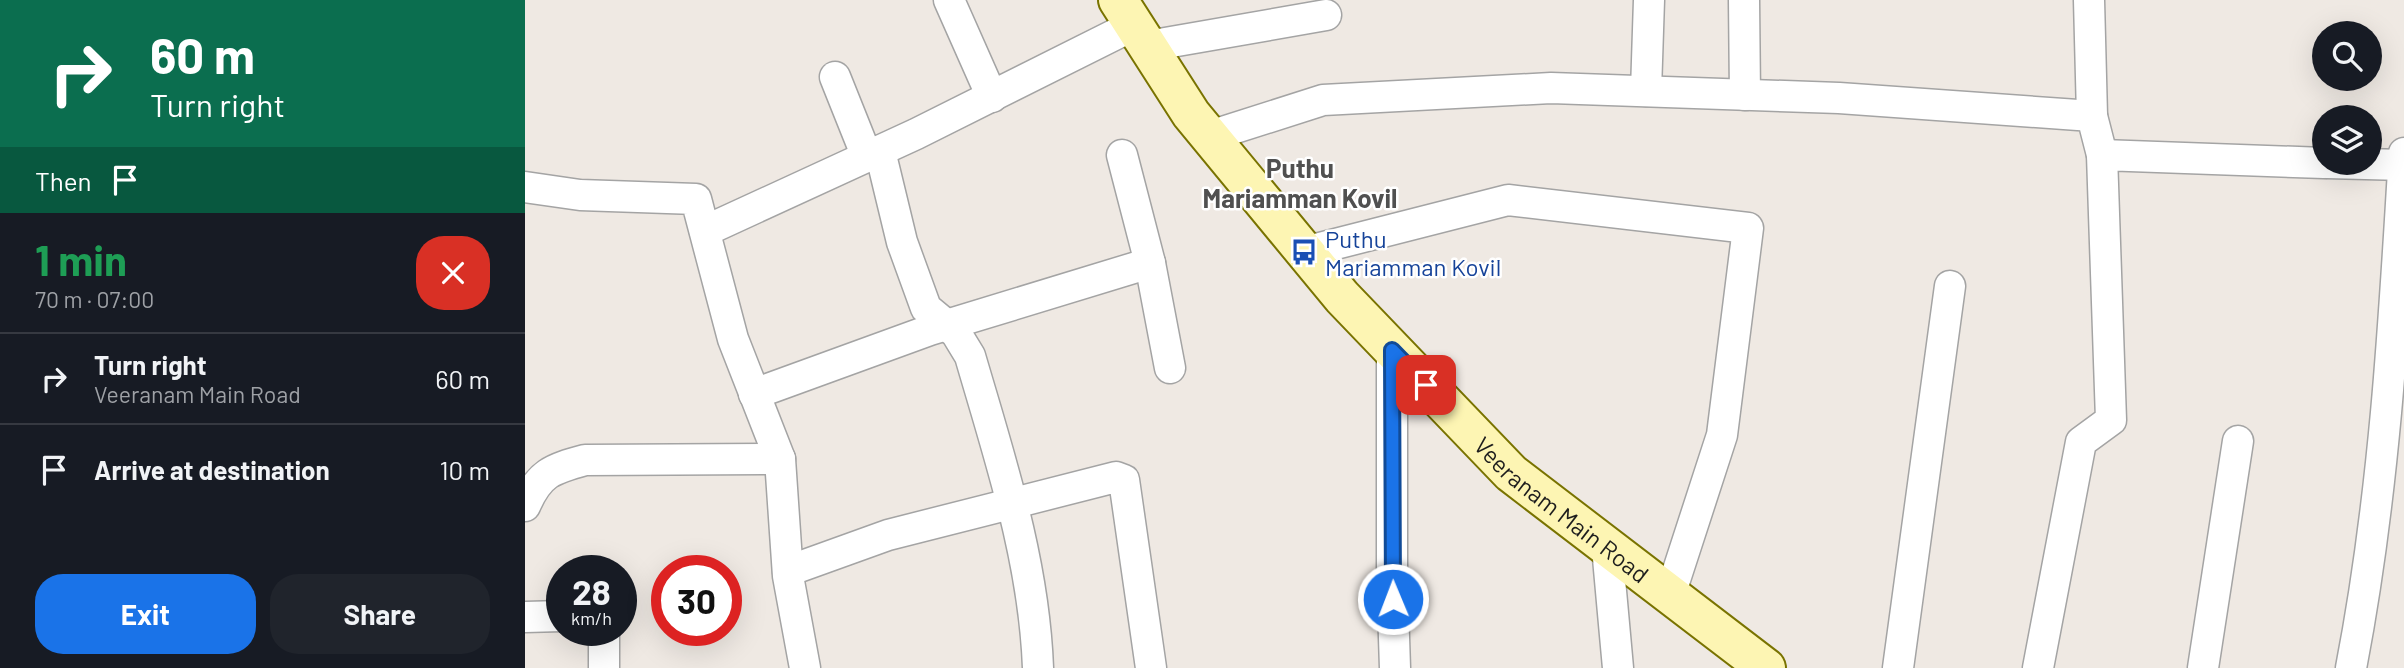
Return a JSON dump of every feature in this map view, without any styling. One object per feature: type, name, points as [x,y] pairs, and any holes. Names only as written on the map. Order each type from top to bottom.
[{"type":"main road","name":"Veeranam Main Road","points":[[1133,24],[1191,114],[1304,252],[1342,297],[1511,473],[1766,668]]},
{"type":"street","points":[[949,0],[992,97]]},
{"type":"street","points":[[1646,91],[1649,0]]},
{"type":"street","points":[[1744,0],[1745,95]]},
{"type":"street","points":[[2038,668],[2081,443],[2111,420],[2102,155],[2092,116],[2089,0]]},
{"type":"street","points":[[705,231],[992,97],[1133,24],[1326,15]]},
{"type":"street","points":[[835,77],[874,154],[926,308],[956,333],[970,356],[1013,503],[1037,626],[1038,668]]},
{"type":"street","points":[[1210,136],[1323,100],[1551,88],[1839,99],[2092,116]]},
{"type":"street","points":[[2351,668],[2362,612],[2390,376],[2404,153]]},
{"type":"street","points":[[1122,155],[1150,263],[1170,368]]},
{"type":"street","points":[[2102,155],[2312,163]]},
{"type":"street","points":[[2382,165],[2404,166]]},
{"type":"street","points":[[525,187],[580,195],[697,199],[733,339],[780,459],[788,571],[805,668]]},
{"type":"street","points":[[1304,252],[1508,200],[1748,228],[1722,435],[1669,595]]},
{"type":"street","points":[[754,394],[946,325],[1150,263]]},
{"type":"street","points":[[1898,668],[1950,285]]},
{"type":"street","points":[[1392,350],[1392,576],[1395,668]]},
{"type":"street","points":[[2203,668],[2238,441]]},
{"type":"street","points":[[525,506],[532,489],[544,474],[585,460],[780,459]]},
{"type":"street","points":[[788,571],[888,535],[1116,477],[1124,480],[1151,668]]},
{"type":"street","points":[[1607,547],[1618,668]]},
{"type":"street","points":[[525,618],[546,617]]},
{"type":"street","points":[[604,646],[604,668]]},
{"type":"place","name":"Puthu Mariamman Kovil","points":[[1304,252]]},
{"type":"district","name":"Puthu Mariamman Kovil","points":[[1300,182]]},
{"type":"route","points":[[1393,599],[1392,350],[1426,385]]}]
